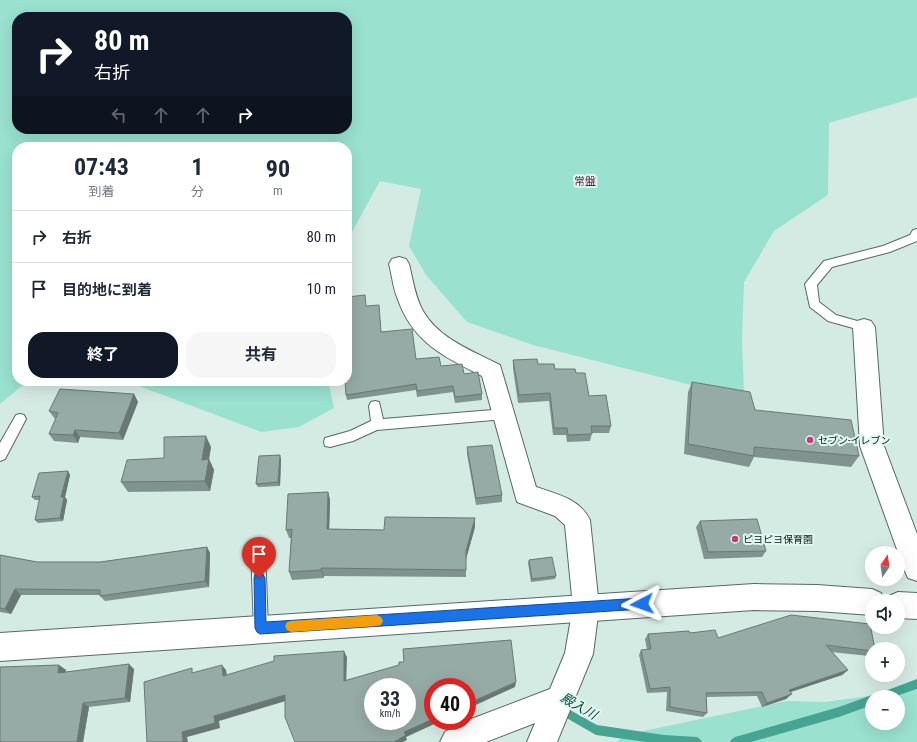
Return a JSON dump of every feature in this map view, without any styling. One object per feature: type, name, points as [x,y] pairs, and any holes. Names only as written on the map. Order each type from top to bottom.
[{"type":"street","points":[[399,264],[407,298],[423,328],[434,340],[492,371],[526,494],[564,508],[577,520],[586,607],[579,654],[542,742]]},
{"type":"street","points":[[864,327],[872,446],[917,569]]},
{"type":"street","points":[[0,647],[260,628],[754,597],[817,598],[865,601]]},
{"type":"street","points":[[905,605],[917,606]]},
{"type":"street","points":[[455,742],[468,734],[559,700]]},
{"type":"lane","points":[[864,327],[832,318],[814,304],[811,284],[828,264],[886,249],[914,238],[917,233]]},
{"type":"lane","points":[[375,406],[378,425]]},
{"type":"lane","points":[[330,442],[353,436],[378,425],[505,414]]},
{"type":"lane","points":[[0,455],[20,419]]},
{"type":"lane","points":[[258,550],[260,628]]},
{"type":"green space","points":[[0,0],[917,0],[917,97],[829,123],[828,195],[774,231],[744,282],[742,341],[744,392],[699,387],[533,345],[467,322],[426,275],[409,246],[421,189],[380,181],[352,232],[352,142],[12,142],[12,386],[22,386],[0,404]]},
{"type":"green space","points":[[139,386],[329,386],[334,408],[299,427],[261,432]]},
{"type":"green space","points":[[917,690],[917,742],[617,742],[624,735],[787,701],[824,702],[865,697],[865,730],[905,730],[905,692]]},
{"type":"building","points":[[365,295],[366,306],[379,305],[381,332],[412,329],[416,359],[439,357],[441,366],[462,364],[464,374],[478,372],[482,394],[455,397],[453,386],[417,391],[416,384],[346,395],[345,386],[352,386],[352,296]]},
{"type":"building","points":[[537,359],[538,364],[554,364],[555,369],[575,369],[576,373],[585,373],[589,396],[606,395],[611,426],[591,426],[592,434],[568,435],[567,428],[554,428],[550,393],[519,395],[513,360]]},
{"type":"building","points":[[692,382],[750,392],[755,410],[851,420],[859,456],[754,447],[754,456],[688,444]]},
{"type":"building","points":[[60,389],[134,394],[119,433],[75,430],[73,435],[49,434],[58,413],[49,411]]},
{"type":"building","points":[[206,436],[202,460],[209,459],[205,481],[121,482],[127,460],[164,458],[164,437]]},
{"type":"building","points":[[492,445],[502,495],[476,498],[467,447]]},
{"type":"building","points":[[280,455],[278,482],[256,484],[259,456]]},
{"type":"building","points":[[68,471],[61,497],[64,497],[60,518],[35,520],[40,496],[32,497],[39,473]]},
{"type":"building","points":[[328,492],[327,529],[384,530],[385,517],[475,518],[466,551],[466,570],[321,568],[321,570],[289,572],[292,529],[286,530],[288,494]]},
{"type":"building","points":[[757,519],[766,551],[708,552],[700,521]]},
{"type":"building","points":[[207,547],[205,581],[100,596],[100,590],[15,589],[5,609],[0,608],[0,555],[37,562],[100,562]]},
{"type":"building","points":[[552,557],[556,576],[532,579],[529,560]]},
{"type":"building","points":[[791,615],[865,623],[865,634],[872,634],[874,642],[865,642],[865,650],[826,645],[848,670],[789,690],[792,694],[767,703],[762,692],[706,693],[707,713],[670,707],[670,687],[650,689],[641,650],[651,649],[648,634],[689,631],[690,633],[715,630],[718,638]]},
{"type":"building","points":[[511,640],[516,682],[476,700],[476,678],[424,678],[424,723],[416,727],[416,678],[364,678],[364,730],[408,730],[404,732],[406,735],[394,742],[295,742],[285,717],[285,695],[214,716],[215,723],[182,732],[183,742],[147,742],[144,682],[192,668],[192,673],[222,665],[223,676],[274,661],[274,656],[344,651],[344,681],[399,665],[399,662],[404,662],[403,649]]},
{"type":"building","points":[[129,664],[125,698],[83,703],[77,742],[0,742],[0,667],[59,665],[58,673]]},
{"type":"waterway","name":"殿入川","points":[[900,690],[917,684]]},
{"type":"waterway","name":"殿入川","points":[[735,742],[839,712],[865,703]]},
{"type":"waterway","name":"殿入川","points":[[561,710],[596,730],[664,740],[697,742]]},
{"type":"slow traffic","points":[[291,626],[377,621]]},
{"type":"place","name":"セブン-イレブン","points":[[810,440]]},
{"type":"place","name":"ピヨピヨ保育園","points":[[735,539]]},
{"type":"district","name":"常盤","points":[[585,181]]},
{"type":"route","points":[[259,578],[261,606],[260,628],[642,604]]}]
